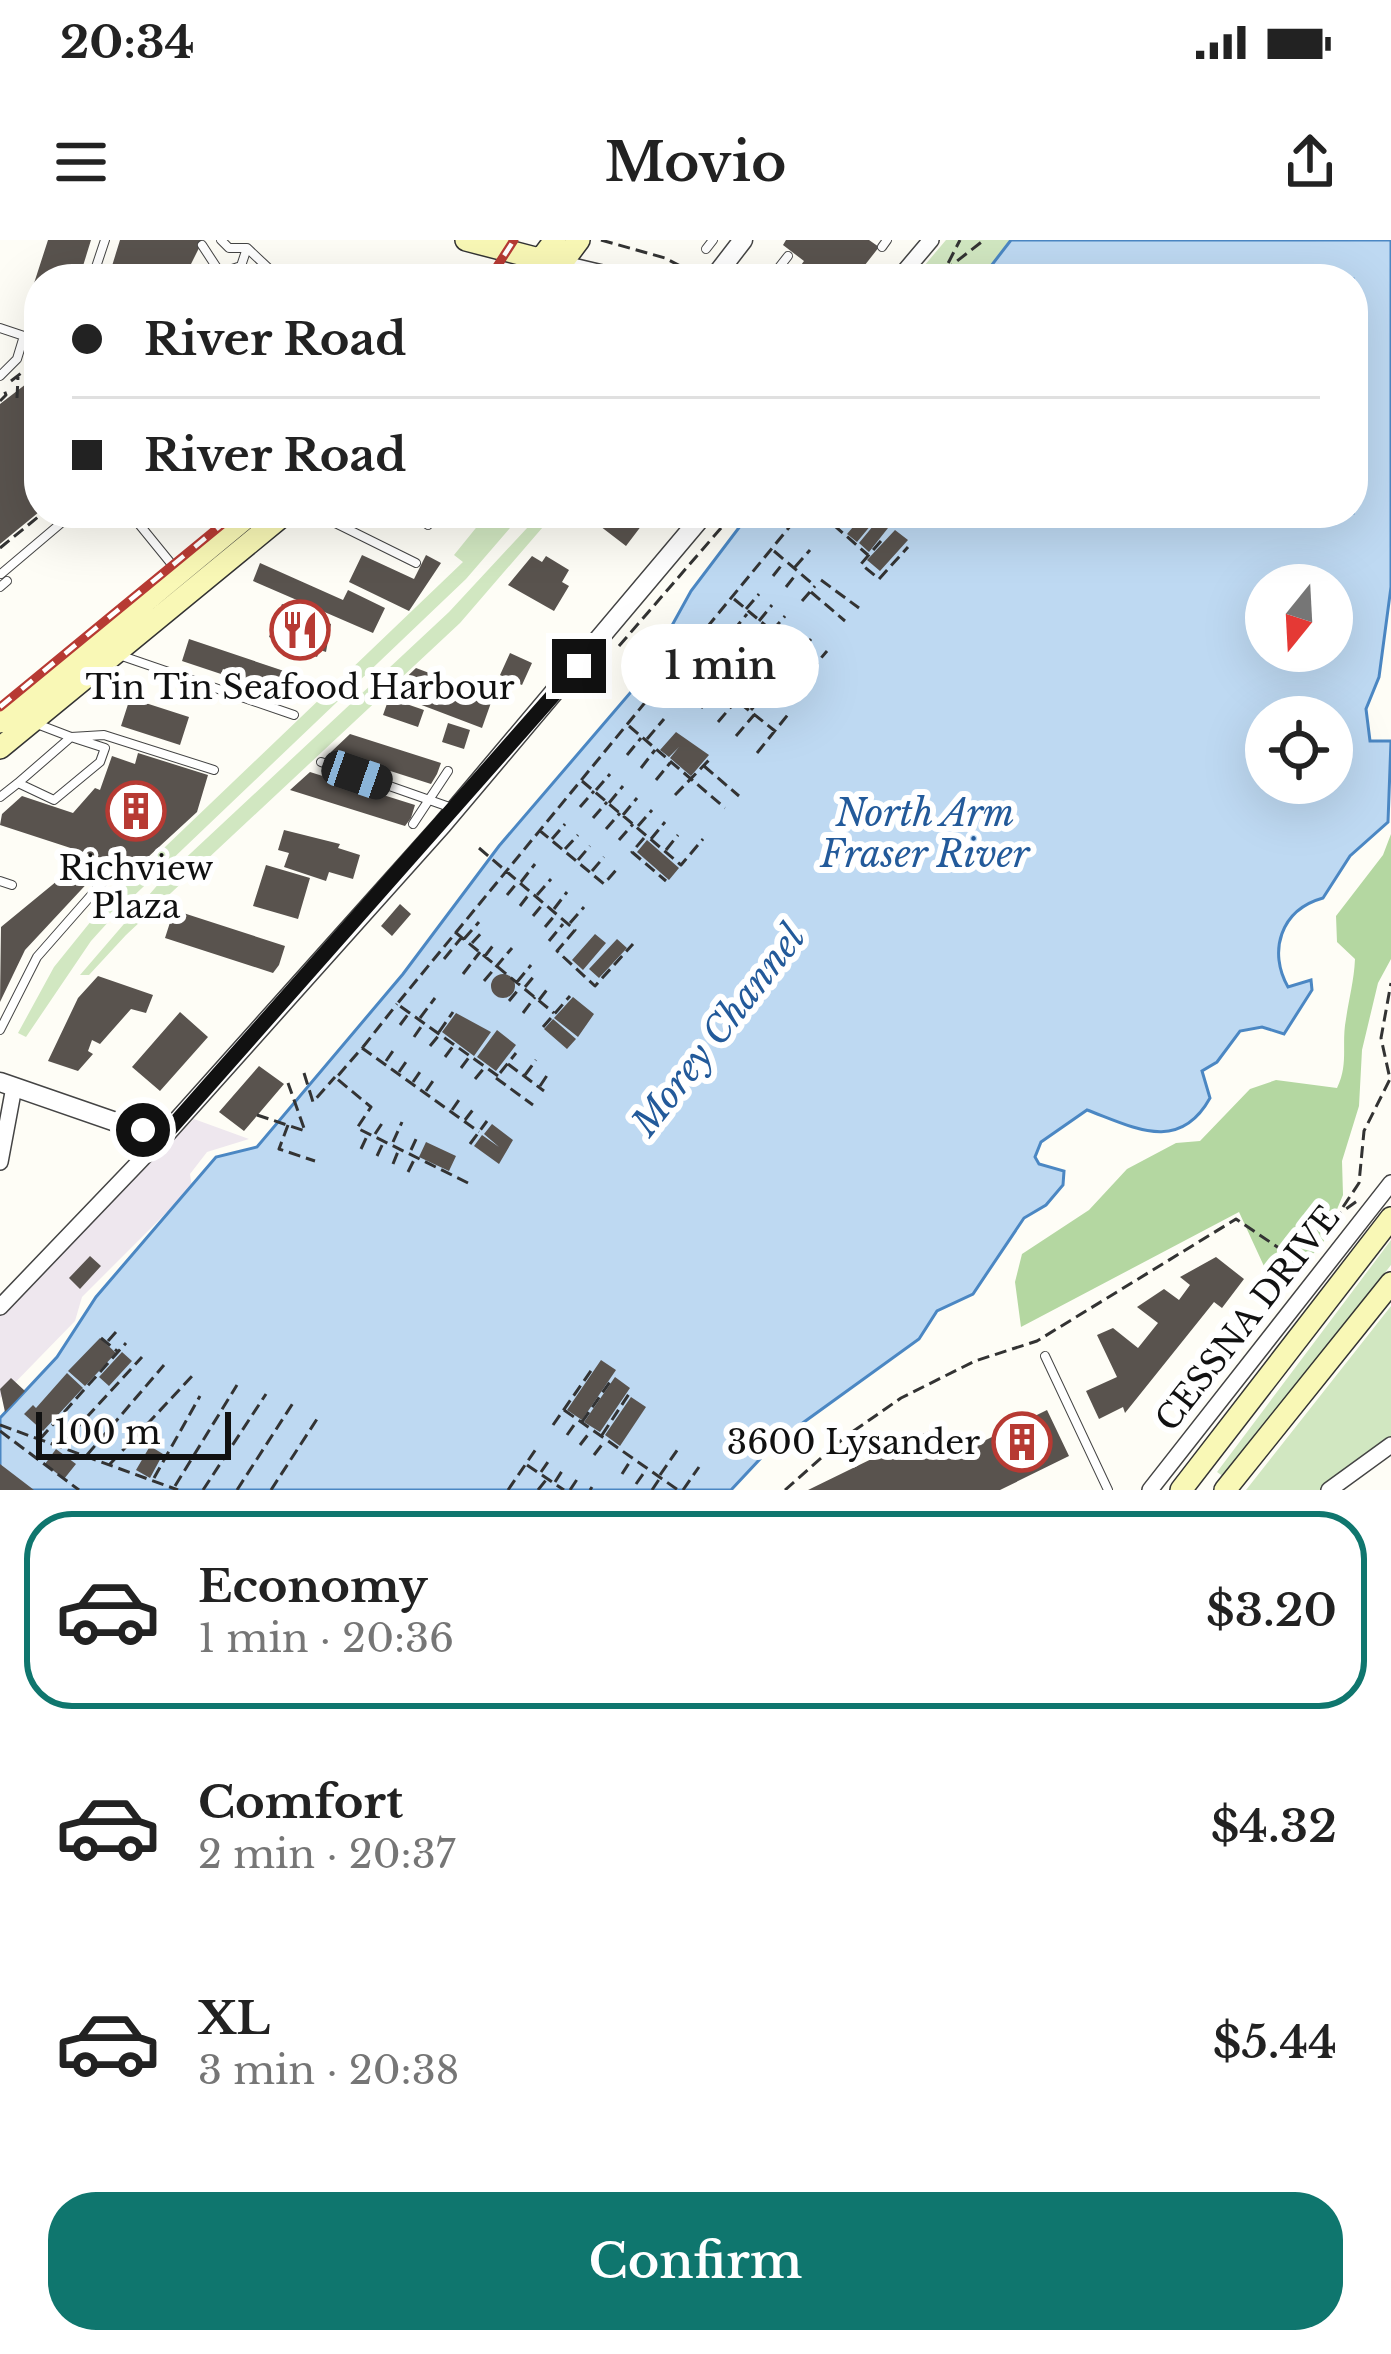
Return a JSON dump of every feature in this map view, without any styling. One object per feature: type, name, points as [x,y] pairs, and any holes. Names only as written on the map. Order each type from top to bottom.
[{"type":"main road","points":[[466,240],[552,261],[578,240]]},
{"type":"main road","points":[[10,715],[115,655],[237,528]]},
{"type":"main road","points":[[0,748],[10,715],[264,528]]},
{"type":"main road","points":[[1181,1490],[1391,1218]]},
{"type":"main road","points":[[1225,1490],[1391,1282]]},
{"type":"main road","points":[[1200,1490],[1272,1388],[1290,1351]]},
{"type":"street","points":[[716,264],[743,240]]},
{"type":"street","points":[[911,264],[931,240]]},
{"type":"street","points":[[1,1303],[162,1138],[456,809],[692,528]]},
{"type":"street","points":[[0,1162],[7,1084],[162,1138]]},
{"type":"street","name":"CESSNA DRIVE","points":[[1150,1490],[1391,1183]]},
{"type":"street","points":[[1329,1490],[1391,1445]]},
{"type":"lane","points":[[221,240],[230,248],[247,248],[264,264]]},
{"type":"lane","points":[[706,249],[713,240]]},
{"type":"lane","points":[[202,245],[214,264]]},
{"type":"lane","points":[[242,264],[247,248]]},
{"type":"lane","points":[[782,264],[788,256]]},
{"type":"lane","points":[[0,376],[24,338]]},
{"type":"lane","points":[[0,587],[7,581],[1,574],[55,528]]},
{"type":"lane","points":[[142,528],[186,581]]},
{"type":"lane","points":[[346,528],[416,562]]},
{"type":"lane","points":[[115,655],[294,715]]},
{"type":"lane","points":[[10,715],[105,748],[100,763],[54,800],[18,783]]},
{"type":"lane","points":[[0,797],[71,737],[104,736],[214,770]]},
{"type":"lane","points":[[321,762],[456,809]]},
{"type":"lane","points":[[413,824],[448,771]]},
{"type":"lane","points":[[0,1030],[37,957],[109,875]]},
{"type":"lane","points":[[0,881],[12,885]]},
{"type":"lane","points":[[1045,1356],[1108,1490]]},
{"type":"path","points":[[601,240],[678,264]]},
{"type":"path","points":[[953,264],[984,240]]},
{"type":"path","points":[[8,368],[18,376]]},
{"type":"path","points":[[0,401],[6,395],[1,389],[24,371]]},
{"type":"path","points":[[17,398],[18,376]]},
{"type":"path","points":[[0,548],[25,528]]},
{"type":"path","points":[[619,646],[721,528]]},
{"type":"path","points":[[304,1072],[313,1102],[789,528]]},
{"type":"path","points":[[837,528],[868,555]]},
{"type":"path","points":[[881,541],[861,564],[879,579],[908,547]]},
{"type":"path","points":[[772,550],[845,621]]},
{"type":"path","points":[[786,587],[810,550]]},
{"type":"path","points":[[773,576],[785,561]]},
{"type":"path","points":[[802,601],[828,571]]},
{"type":"path","points":[[821,580],[859,608]]},
{"type":"path","points":[[734,631],[759,594]]},
{"type":"path","points":[[733,598],[814,666]]},
{"type":"path","points":[[760,621],[772,605]]},
{"type":"path","points":[[772,631],[785,616]]},
{"type":"path","points":[[749,644],[765,626]]},
{"type":"path","points":[[766,659],[798,627]]},
{"type":"path","points":[[783,673],[811,639]]},
{"type":"path","points":[[798,685],[827,651]]},
{"type":"path","points":[[683,693],[716,652]]},
{"type":"path","points":[[639,654],[668,677]]},
{"type":"path","points":[[682,658],[775,730]]},
{"type":"path","points":[[701,708],[732,665]]},
{"type":"path","points":[[718,722],[748,679]]},
{"type":"path","points":[[736,736],[765,693]]},
{"type":"path","points":[[757,753],[790,712]]},
{"type":"path","points":[[627,755],[664,719]]},
{"type":"path","points":[[628,725],[725,808]]},
{"type":"path","points":[[641,767],[656,749]]},
{"type":"path","points":[[675,795],[710,759]]},
{"type":"path","points":[[656,780],[671,762]]},
{"type":"path","points":[[704,766],[739,796]]},
{"type":"path","points":[[580,807],[610,774]]},
{"type":"path","points":[[581,779],[681,865],[703,839]]},
{"type":"path","points":[[593,818],[623,786]]},
{"type":"path","points":[[606,829],[637,798]]},
{"type":"path","points":[[619,841],[652,809]]},
{"type":"path","points":[[665,822],[632,852],[666,881]]},
{"type":"path","points":[[551,840],[565,824]]},
{"type":"path","points":[[538,829],[604,884],[616,868]]},
{"type":"path","points":[[564,851],[578,835]]},
{"type":"path","points":[[664,851],[678,835]]},
{"type":"path","points":[[577,862],[590,846]]},
{"type":"path","points":[[478,848],[575,930],[557,951],[595,986],[633,944]]},
{"type":"path","points":[[591,873],[604,857]]},
{"type":"path","points":[[507,895],[535,864]]},
{"type":"path","points":[[520,906],[551,879]]},
{"type":"path","points":[[478,882],[487,890]]},
{"type":"path","points":[[545,927],[568,892]]},
{"type":"path","points":[[533,916],[544,903]]},
{"type":"path","points":[[549,941],[584,907]]},
{"type":"path","points":[[444,959],[478,922]]},
{"type":"path","points":[[454,931],[554,1013]]},
{"type":"path","points":[[471,945],[483,931]]},
{"type":"path","points":[[444,943],[452,950]]},
{"type":"path","points":[[463,974],[494,943]]},
{"type":"path","points":[[484,981],[512,948]]},
{"type":"path","points":[[521,986],[530,965]]},
{"type":"path","points":[[509,1001],[535,975]]},
{"type":"path","points":[[1333,1222],[1359,1184],[1364,1131],[1390,1079],[1381,1038],[1391,983]]},
{"type":"path","points":[[523,1013],[549,987]]},
{"type":"path","points":[[543,1027],[570,996]]},
{"type":"path","points":[[414,1037],[435,998]]},
{"type":"path","points":[[397,1004],[533,1105]]},
{"type":"path","points":[[430,1046],[454,1012]]},
{"type":"path","points":[[400,1024],[409,1013]]},
{"type":"path","points":[[445,1058],[454,1045]]},
{"type":"path","points":[[362,1048],[479,1132]]},
{"type":"path","points":[[384,1064],[395,1048]]},
{"type":"path","points":[[489,1089],[516,1053]]},
{"type":"path","points":[[460,1068],[470,1056]]},
{"type":"path","points":[[398,1074],[408,1059]]},
{"type":"path","points":[[524,1076],[536,1060]]},
{"type":"path","points":[[508,1064],[541,1089],[550,1071]]},
{"type":"path","points":[[475,1079],[484,1067]]},
{"type":"path","points":[[412,1083],[422,1069]]},
{"type":"path","points":[[336,1078],[371,1107],[357,1127],[468,1183]]},
{"type":"path","points":[[424,1093],[435,1078]]},
{"type":"path","points":[[257,1115],[305,1131],[288,1082]]},
{"type":"path","points":[[451,1112],[461,1097]]},
{"type":"path","points":[[464,1121],[475,1107]]},
{"type":"path","points":[[361,1149],[385,1119]]},
{"type":"path","points":[[470,1144],[487,1120]]},
{"type":"path","points":[[392,1143],[402,1122]]},
{"type":"path","points":[[288,1125],[280,1149],[315,1161]]},
{"type":"path","points":[[410,1151],[417,1137]]},
{"type":"path","points":[[377,1156],[385,1140]]},
{"type":"path","points":[[393,1164],[400,1147]]},
{"type":"path","points":[[408,1172],[414,1159]]},
{"type":"path","points":[[1287,1252],[1361,1197]]},
{"type":"path","points":[[784,1490],[845,1437],[902,1398],[975,1360],[1037,1341],[1236,1219],[1308,1268]]},
{"type":"path","points":[[107,1343],[116,1332]]},
{"type":"path","points":[[101,1337],[118,1352]]},
{"type":"path","points":[[40,1439],[126,1343]]},
{"type":"path","points":[[60,1447],[142,1357]]},
{"type":"path","points":[[86,1456],[164,1365]]},
{"type":"path","points":[[553,1425],[592,1368]]},
{"type":"path","points":[[110,1464],[194,1374]]},
{"type":"path","points":[[567,1435],[612,1379]]},
{"type":"path","points":[[0,1428],[176,1489],[237,1385]]},
{"type":"path","points":[[203,1490],[266,1394]]},
{"type":"path","points":[[594,1455],[629,1394]]},
{"type":"path","points":[[153,1480],[200,1396]]},
{"type":"path","points":[[237,1490],[293,1403]]},
{"type":"path","points":[[564,1409],[677,1489],[699,1467]]},
{"type":"path","points":[[271,1490],[319,1416]]},
{"type":"path","points":[[0,1428],[79,1490]]},
{"type":"path","points":[[580,1445],[591,1430]]},
{"type":"path","points":[[652,1490],[680,1446]]},
{"type":"path","points":[[508,1490],[536,1449]]},
{"type":"path","points":[[622,1474],[633,1458]]},
{"type":"path","points":[[540,1474],[550,1459]]},
{"type":"path","points":[[526,1464],[567,1490],[578,1478]]},
{"type":"path","points":[[554,1483],[564,1468]]},
{"type":"path","points":[[636,1484],[647,1468]]},
{"type":"path","points":[[538,1490],[547,1478]]},
{"type":"shaded area","points":[[194,1119],[249,1139],[207,1152],[190,1174],[192,1187],[82,1297],[75,1321],[0,1398],[0,1314]]},
{"type":"green space","points":[[946,240],[1011,240],[993,264],[926,264]]},
{"type":"green space","points":[[476,528],[510,528],[466,579],[120,909],[91,941],[26,1037],[18,1033],[54,967],[125,879],[91,866],[95,862],[141,870],[463,562],[454,555]]},
{"type":"green space","points":[[527,528],[542,528],[460,623],[89,975],[80,975],[161,881],[449,612]]},
{"type":"green space","points":[[1391,834],[1391,959],[1378,983],[1362,1050],[1359,1106],[1342,1161],[1343,1195],[1322,1245],[1275,1290],[1239,1212],[1021,1327],[1015,1282],[1022,1254],[1089,1210],[1127,1169],[1176,1143],[1200,1141],[1250,1089],[1276,1080],[1337,1088],[1355,959],[1337,942],[1336,916],[1383,855]]},
{"type":"green space","points":[[1391,1240],[1391,1265],[1224,1477],[1217,1472]]},
{"type":"green space","points":[[1391,1306],[1391,1439],[1321,1490],[1246,1490]]},
{"type":"water","name":"North Arm Fraser River","points":[[1011,240],[1391,240],[1391,587],[1379,677],[1366,709],[1370,741],[1391,741],[1388,822],[1350,856],[1323,898],[1288,922],[1279,947],[1282,974],[1288,987],[1311,980],[1312,990],[1284,1034],[1262,1027],[1240,1031],[1217,1062],[1202,1071],[1210,1098],[1198,1115],[1184,1126],[1154,1131],[1087,1110],[1041,1142],[1035,1157],[1039,1164],[1064,1171],[1063,1185],[1046,1205],[1024,1218],[973,1294],[937,1311],[919,1339],[775,1443],[731,1490],[0,1490],[0,1418],[57,1357],[96,1297],[216,1157],[257,1147],[403,974],[499,846],[643,678],[691,591],[739,528],[1368,528],[1368,264],[993,264]]},
{"type":"building","points":[[48,240],[91,240],[84,264],[40,264]]},
{"type":"building","points":[[120,240],[203,240],[191,264],[113,264]]},
{"type":"building","points":[[786,240],[869,240],[879,247],[866,264],[802,264],[804,261],[783,245]]},
{"type":"building","points":[[24,386],[24,524],[0,544],[0,404]]},
{"type":"building","points":[[603,528],[640,528],[626,546]]},
{"type":"building","points":[[852,528],[869,528],[857,542],[847,534]]},
{"type":"building","points":[[871,528],[888,528],[869,552],[859,543]]},
{"type":"building","points":[[895,530],[908,540],[880,571],[867,560]]},
{"type":"building","points":[[362,555],[414,579],[426,555],[441,563],[409,611],[349,582]]},
{"type":"building","points":[[532,556],[542,562],[546,556],[569,570],[562,582],[569,586],[554,611],[508,585]]},
{"type":"building","points":[[260,563],[343,600],[348,590],[385,608],[373,633],[253,581]]},
{"type":"building","name":"Tin Tin Seafood Harbour","points":[[282,604],[331,624],[326,652],[320,650],[317,657],[269,637]]},
{"type":"building","points":[[189,639],[290,673],[283,693],[223,669],[221,674],[182,661]]},
{"type":"building","points":[[510,653],[532,663],[522,685],[500,675]]},
{"type":"building","points":[[416,668],[493,697],[482,728],[390,693]]},
{"type":"building","points":[[130,698],[189,717],[180,745],[121,726]]},
{"type":"building","points":[[389,698],[424,710],[418,727],[383,715]]},
{"type":"building","points":[[448,723],[470,730],[464,749],[442,742]]},
{"type":"building","points":[[676,732],[709,755],[691,776],[670,758],[679,747],[669,757],[660,750]]},
{"type":"building","points":[[350,734],[441,763],[437,774],[431,784],[331,752]]},
{"type":"building","name":"Richview Plaza","points":[[138,753],[208,775],[197,812],[135,869],[0,825],[2,814],[22,796],[73,813],[95,788],[100,790],[112,756],[135,764]]},
{"type":"building","points":[[310,772],[415,805],[411,818],[405,826],[290,790]]},
{"type":"building","points":[[284,830],[340,844],[338,848],[360,855],[353,879],[329,872],[326,881],[284,867],[289,853],[278,850]]},
{"type":"building","points":[[647,840],[679,868],[669,880],[637,852]]},
{"type":"building","points":[[266,865],[310,878],[298,919],[253,906]]},
{"type":"building","points":[[74,867],[94,876],[25,950],[0,1002],[1,927]]},
{"type":"building","points":[[400,904],[411,914],[392,936],[381,926]]},
{"type":"building","points":[[174,910],[285,946],[279,965],[273,973],[165,938]]},
{"type":"building","points":[[595,934],[606,943],[583,970],[572,960]]},
{"type":"building","points":[[617,939],[627,948],[599,978],[589,969]]},
{"type":"building","points":[[503,974],[515,986],[503,998],[491,986]]},
{"type":"building","points":[[98,976],[153,995],[146,1013],[131,1009],[100,1044],[92,1040],[88,1051],[93,1054],[78,1071],[48,1061],[78,998]]},
{"type":"building","points":[[573,997],[594,1014],[578,1037],[554,1018]]},
{"type":"building","points":[[180,1012],[208,1037],[160,1091],[132,1067]]},
{"type":"building","points":[[456,1013],[491,1032],[474,1056],[442,1032]]},
{"type":"building","points":[[553,1019],[576,1039],[567,1049],[544,1029]]},
{"type":"building","points":[[497,1030],[516,1045],[496,1071],[477,1057]]},
{"type":"building","points":[[259,1066],[284,1084],[244,1131],[219,1112]]},
{"type":"building","points":[[492,1124],[513,1140],[499,1164],[474,1146],[482,1135],[499,1147],[484,1134]]},
{"type":"building","points":[[426,1142],[456,1156],[449,1171],[419,1157]]},
{"type":"building","points":[[90,1256],[101,1266],[80,1289],[69,1278]]},
{"type":"building","points":[[1216,1257],[1244,1279],[1222,1308],[1214,1302],[1125,1413],[1123,1407],[1099,1419],[1086,1391],[1117,1377],[1097,1335],[1113,1328],[1138,1348],[1158,1323],[1137,1307],[1164,1289],[1179,1300],[1190,1285],[1180,1277]]},
{"type":"building","points":[[100,1338],[116,1353],[85,1386],[68,1371]]},
{"type":"building","points":[[122,1352],[132,1361],[109,1386],[99,1377]]},
{"type":"building","points":[[601,1360],[616,1370],[582,1420],[567,1410]]},
{"type":"building","points":[[67,1373],[83,1388],[43,1431],[24,1414],[33,1405],[36,1408]]},
{"type":"building","points":[[615,1377],[630,1388],[600,1432],[584,1422]]},
{"type":"building","points":[[11,1378],[25,1391],[5,1412],[0,1389]]},
{"type":"building","points":[[631,1397],[646,1407],[620,1446],[605,1435]]},
{"type":"building","name":"3600 Lysander","points":[[1047,1410],[1069,1456],[1000,1490],[808,1490],[935,1428],[949,1458]]},
{"type":"building","points":[[150,1446],[163,1454],[150,1478],[136,1470]]},
{"type":"building","points":[[56,1449],[76,1464],[64,1479],[45,1464]]},
{"type":"building","points":[[0,1464],[34,1490],[0,1490]]},
{"type":"railway","points":[[499,264],[514,240]]},
{"type":"railway","points":[[0,707],[218,528]]},
{"type":"place","name":"Tin Tin Seafood Harbour","points":[[300,630]]},
{"type":"place","name":"Richview Plaza","points":[[136,811]]},
{"type":"place","name":"3600 Lysander","points":[[1022,1442]]},
{"type":"route","points":[[143,1130],[162,1138],[579,666]]},
{"type":"water label","name":"Morey Channel","points":[[718,1030]]}]
